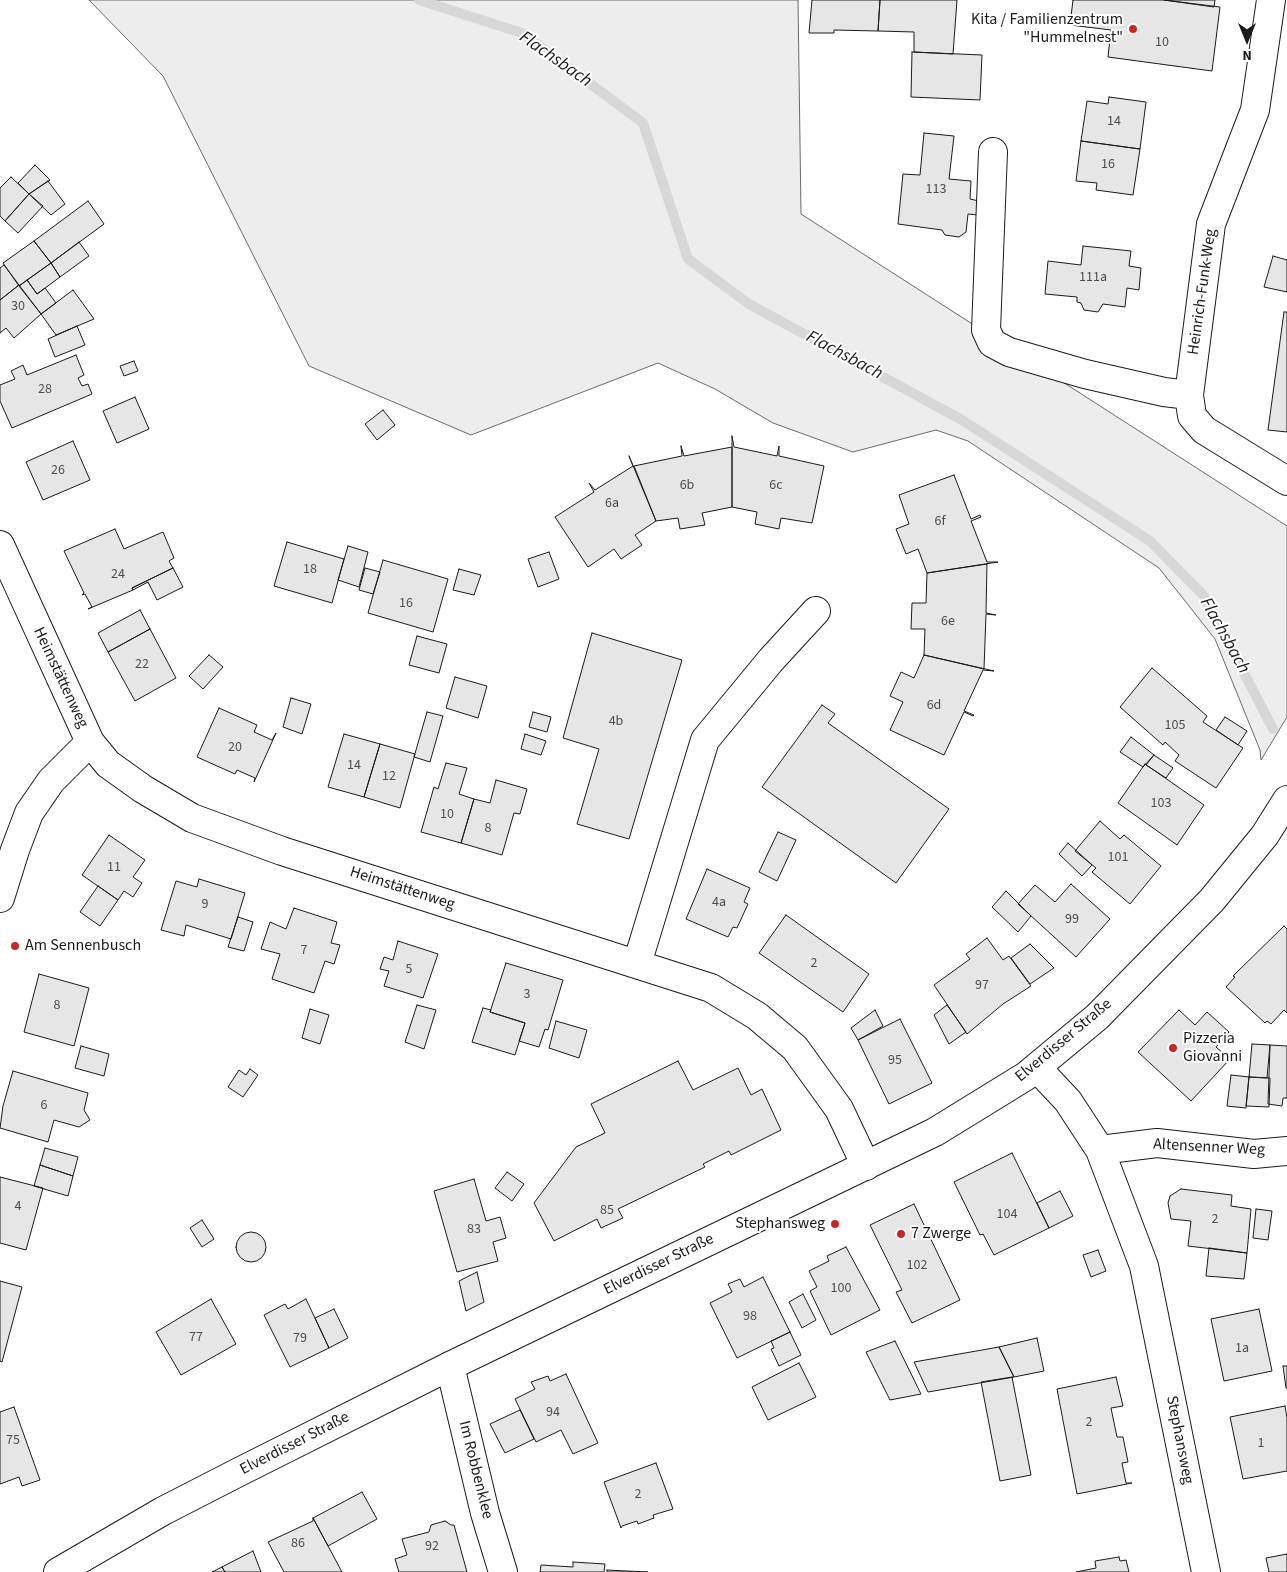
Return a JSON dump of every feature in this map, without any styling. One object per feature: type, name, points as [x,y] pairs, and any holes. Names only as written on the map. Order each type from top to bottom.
[{"type":"street","name":"Heinrich-Funk-Weg","points":[[1271,0],[1255,110],[1211,224],[1189,395],[1192,416],[1204,430],[1287,481]]},
{"type":"street","points":[[993,152],[986,330],[992,343],[1009,352],[1085,374],[1164,392],[1189,395]]},
{"type":"street","name":"Heimstättenweg","points":[[0,545],[90,742],[108,764],[143,789],[192,818],[282,851],[711,988],[757,1016],[795,1048],[839,1109],[866,1166]]},
{"type":"street","points":[[637,964],[704,740],[771,660],[816,611]]},
{"type":"street","points":[[0,898],[14,850],[29,813],[51,781],[90,742]]},
{"type":"street","name":"Elverdisser Straße","points":[[58,1572],[163,1511],[450,1366],[935,1132],[1037,1068],[1097,1017],[1212,900],[1265,835],[1287,800]]},
{"type":"street","name":"Stephansweg","points":[[1037,1068],[1068,1101],[1100,1150],[1144,1266],[1206,1572]]},
{"type":"street","name":"Altensenner Weg","points":[[1100,1150],[1157,1143],[1254,1154],[1287,1151]]},
{"type":"street","name":"Im Robbenklee","points":[[450,1366],[485,1513],[503,1572]]},
{"type":"shaded area","points":[[89,0],[798,0],[801,214],[1287,526],[1287,717],[1261,760],[1260,750],[1215,639],[1159,568],[968,441],[936,430],[853,452],[773,423],[715,389],[658,363],[471,435],[309,366],[163,76]]},
{"type":"building","points":[[812,0],[880,0],[878,31],[834,30],[834,33],[809,33]]},
{"type":"building","points":[[880,0],[957,0],[953,54],[914,52],[914,32],[878,31]]},
{"type":"building","points":[[1073,0],[1164,0],[1220,7],[1212,71],[1108,57],[1111,30],[1070,25]]},
{"type":"building","points":[[1164,0],[1215,0],[1214,7]]},
{"type":"building","points":[[912,52],[982,55],[980,100],[911,97]]},
{"type":"building","points":[[1109,97],[1146,102],[1140,149],[1081,141],[1087,101],[1108,104]]},
{"type":"building","points":[[924,133],[954,136],[949,179],[971,181],[970,199],[979,201],[978,215],[968,214],[966,232],[959,237],[945,235],[942,230],[898,224],[903,174],[920,175]]},
{"type":"building","points":[[1081,141],[1140,149],[1133,195],[1096,190],[1097,183],[1076,181]]},
{"type":"building","points":[[35,165],[50,180],[29,194],[18,183]]},
{"type":"building","points":[[11,177],[29,194],[5,221],[0,216],[0,188]]},
{"type":"building","points":[[48,181],[65,204],[51,215],[29,194]]},
{"type":"building","points":[[29,194],[43,206],[18,233],[5,221]]},
{"type":"building","points":[[88,201],[104,224],[51,263],[34,241]]},
{"type":"building","points":[[34,241],[51,263],[19,286],[3,263]]},
{"type":"building","points":[[79,242],[89,256],[60,277],[51,263]]},
{"type":"building","points":[[1083,246],[1131,251],[1129,266],[1141,268],[1139,290],[1127,288],[1125,307],[1103,304],[1098,312],[1084,310],[1081,303],[1077,302],[1077,297],[1045,294],[1048,261],[1081,265]]},
{"type":"building","points":[[1273,256],[1287,260],[1287,292],[1264,287]]},
{"type":"building","points":[[51,263],[60,277],[37,294],[27,280]]},
{"type":"building","points":[[4,265],[19,285],[0,300],[0,268]]},
{"type":"building","points":[[27,280],[37,294],[45,288],[56,303],[41,314],[19,286]]},
{"type":"building","points":[[19,285],[41,314],[14,338],[6,328],[0,333],[0,300]]},
{"type":"building","points":[[73,290],[94,319],[56,335],[41,314]]},
{"type":"building","points":[[1284,312],[1287,312],[1287,432],[1268,430]]},
{"type":"building","points":[[77,326],[85,345],[55,357],[48,339]]},
{"type":"building","points":[[76,355],[84,375],[78,378],[82,386],[88,384],[92,394],[12,428],[0,401],[0,385],[15,379],[11,371],[23,365],[27,375]]},
{"type":"building","points":[[134,361],[138,371],[124,376],[120,366]]},
{"type":"building","points":[[135,397],[149,429],[117,443],[103,411]]},
{"type":"building","points":[[383,410],[395,425],[377,440],[365,424]]},
{"type":"building","points":[[732,436],[734,447],[777,456],[779,446],[779,456],[824,466],[812,523],[781,518],[779,529],[755,524],[757,512],[732,507]]},
{"type":"building","points":[[73,441],[90,480],[43,500],[26,462]]},
{"type":"building","points":[[681,446],[684,456],[732,447],[732,507],[702,513],[705,525],[680,529],[678,518],[656,521],[634,466],[682,456]]},
{"type":"building","points":[[629,456],[656,521],[635,535],[642,545],[621,559],[614,549],[588,567],[555,517],[594,492],[589,483],[595,490],[633,466]]},
{"type":"building","points":[[954,475],[971,519],[980,515],[981,517],[971,521],[987,562],[998,562],[927,573],[918,549],[906,554],[896,529],[909,524],[899,495]]},
{"type":"building","points":[[115,529],[124,549],[163,532],[174,558],[169,561],[173,568],[132,588],[133,590],[88,609],[92,607],[85,594],[82,595],[84,593],[64,551]]},
{"type":"building","points":[[287,542],[344,559],[332,603],[274,586]]},
{"type":"building","points":[[348,546],[368,552],[359,587],[338,580]]},
{"type":"building","points":[[549,552],[559,579],[538,587],[528,559]]},
{"type":"building","points":[[383,560],[448,579],[433,632],[368,613]]},
{"type":"building","points":[[987,564],[986,613],[996,615],[986,614],[984,669],[924,655],[925,629],[911,629],[912,603],[926,603],[927,573]]},
{"type":"building","points":[[173,568],[183,587],[157,600],[148,582],[133,590],[132,588]]},
{"type":"building","points":[[365,568],[380,572],[373,594],[359,590]]},
{"type":"building","points":[[459,569],[481,575],[474,595],[453,590]]},
{"type":"building","points":[[140,610],[150,629],[108,652],[98,633]]},
{"type":"building","points":[[150,629],[176,678],[135,701],[108,652]]},
{"type":"building","points":[[592,633],[682,660],[629,839],[577,824],[599,749],[563,738]]},
{"type":"building","points":[[417,636],[447,644],[439,673],[409,665]]},
{"type":"building","points":[[209,655],[223,667],[203,689],[189,676]]},
{"type":"building","points":[[924,655],[994,671],[983,670],[964,711],[974,715],[964,712],[944,755],[890,730],[903,702],[890,696],[901,672],[914,678]]},
{"type":"building","points":[[1152,668],[1207,716],[1203,722],[1243,748],[1216,788],[1175,761],[1179,755],[1165,742],[1163,745],[1120,707]]},
{"type":"building","points":[[455,677],[487,686],[478,718],[446,708]]},
{"type":"building","points":[[291,698],[311,704],[302,734],[283,727]]},
{"type":"building","points":[[822,705],[835,714],[828,723],[949,809],[896,883],[762,787]]},
{"type":"building","points":[[219,708],[257,725],[254,732],[272,740],[276,733],[254,782],[255,778],[237,770],[235,774],[197,757]]},
{"type":"building","points":[[427,712],[443,716],[430,762],[414,757]]},
{"type":"building","points":[[533,712],[551,717],[547,732],[529,727]]},
{"type":"building","points":[[1225,717],[1247,731],[1238,745],[1216,730]]},
{"type":"building","points":[[344,734],[380,744],[364,797],[328,787]]},
{"type":"building","points":[[525,734],[546,741],[541,755],[521,749]]},
{"type":"building","points":[[1131,737],[1154,755],[1143,767],[1120,752]]},
{"type":"building","points":[[380,744],[415,754],[400,808],[364,797]]},
{"type":"building","points":[[1154,755],[1173,768],[1166,778],[1146,765]]},
{"type":"building","points":[[446,763],[467,768],[459,794],[474,799],[461,843],[421,832],[434,787],[438,789]]},
{"type":"building","points":[[1145,764],[1204,805],[1177,845],[1118,803]]},
{"type":"building","points":[[496,780],[527,789],[520,814],[514,813],[502,855],[461,843],[474,799],[490,803]]},
{"type":"building","points":[[1100,821],[1120,839],[1124,835],[1161,866],[1130,904],[1092,872],[1096,868],[1075,851]]},
{"type":"building","points":[[778,832],[796,840],[777,881],[759,872]]},
{"type":"building","points":[[109,835],[145,860],[133,877],[142,883],[133,897],[124,891],[118,900],[82,875]]},
{"type":"building","points":[[1068,843],[1092,865],[1082,876],[1059,854]]},
{"type":"building","points":[[707,869],[750,888],[744,902],[748,904],[737,928],[733,927],[728,937],[686,919]]},
{"type":"building","points":[[199,879],[245,893],[231,939],[186,925],[184,936],[161,930],[176,881],[197,887]]},
{"type":"building","points":[[1071,884],[1110,919],[1076,957],[1018,904],[1035,885],[1055,902]]},
{"type":"building","points":[[98,886],[118,900],[100,926],[80,912]]},
{"type":"building","points":[[1006,891],[1031,916],[1018,932],[992,907]]},
{"type":"building","points":[[294,908],[337,922],[331,943],[340,945],[334,964],[325,961],[314,993],[272,979],[280,954],[261,949],[270,922],[286,929]]},
{"type":"building","points":[[786,915],[869,974],[843,1012],[759,953]]},
{"type":"building","points":[[238,917],[253,922],[244,951],[228,947]]},
{"type":"building","points":[[1284,926],[1287,929],[1287,1013],[1284,1010],[1271,1024],[1267,1021],[1265,1023],[1226,987],[1235,977],[1233,976]]},
{"type":"building","points":[[987,938],[1003,960],[1009,956],[1031,986],[1003,1004],[967,1034],[934,985],[970,959],[966,954]]},
{"type":"building","points":[[398,941],[438,954],[423,998],[384,986],[389,971],[380,969],[384,957],[393,960]]},
{"type":"building","points":[[1030,944],[1054,968],[1030,984],[1011,958]]},
{"type":"building","points":[[506,963],[563,980],[548,1030],[545,1029],[539,1047],[519,1041],[525,1023],[490,1012]]},
{"type":"building","points":[[39,974],[89,988],[74,1046],[24,1032]]},
{"type":"building","points":[[417,1005],[436,1010],[424,1049],[405,1042]]},
{"type":"building","points":[[947,1005],[966,1032],[949,1044],[934,1015]]},
{"type":"building","points":[[483,1008],[525,1023],[515,1055],[472,1042]]},
{"type":"building","points":[[310,1009],[329,1015],[320,1044],[302,1038]]},
{"type":"building","points":[[875,1010],[883,1026],[858,1040],[851,1028]]},
{"type":"building","points":[[1179,1010],[1195,1025],[1207,1012],[1229,1032],[1216,1047],[1230,1059],[1191,1101],[1138,1052]]},
{"type":"building","points":[[900,1019],[932,1083],[889,1104],[858,1040]]},
{"type":"building","points":[[556,1021],[587,1030],[579,1058],[549,1048]]},
{"type":"building","points":[[1252,1044],[1270,1045],[1267,1078],[1249,1077]]},
{"type":"building","points":[[1270,1045],[1287,1046],[1287,1098],[1283,1098],[1282,1106],[1268,1104]]},
{"type":"building","points":[[81,1046],[109,1054],[104,1076],[75,1068]]},
{"type":"building","points":[[678,1061],[693,1090],[738,1068],[751,1095],[762,1089],[781,1130],[731,1155],[729,1151],[703,1164],[705,1167],[618,1209],[623,1218],[601,1228],[597,1219],[554,1241],[534,1203],[576,1147],[605,1133],[591,1104]]},
{"type":"building","points":[[250,1069],[258,1075],[243,1097],[228,1087],[239,1070],[246,1075]]},
{"type":"building","points":[[13,1071],[88,1093],[84,1110],[90,1120],[79,1127],[54,1120],[48,1142],[0,1128],[3,1106]]},
{"type":"building","points":[[1231,1075],[1249,1077],[1246,1108],[1227,1106]]},
{"type":"building","points":[[1249,1077],[1270,1078],[1269,1107],[1246,1106]]},
{"type":"building","points":[[45,1148],[78,1157],[73,1176],[40,1165]]},
{"type":"building","points":[[1012,1153],[1049,1228],[994,1255],[983,1234],[980,1235],[954,1182]]},
{"type":"building","points":[[40,1165],[73,1176],[68,1196],[34,1186]]},
{"type":"building","points":[[507,1172],[524,1184],[512,1201],[495,1188]]},
{"type":"building","points":[[0,1177],[43,1188],[26,1250],[0,1243]]},
{"type":"building","points":[[474,1179],[486,1221],[500,1217],[506,1238],[493,1242],[498,1261],[457,1272],[434,1191]]},
{"type":"building","points":[[1181,1189],[1232,1195],[1231,1206],[1251,1209],[1247,1253],[1188,1246],[1191,1221],[1171,1219],[1168,1203],[1170,1196]]},
{"type":"building","points":[[1060,1191],[1073,1216],[1049,1228],[1037,1203]]},
{"type":"building","points":[[914,1204],[960,1300],[912,1323],[896,1292],[902,1290],[870,1225]]},
{"type":"building","points":[[1256,1209],[1272,1211],[1268,1240],[1253,1238]]},
{"type":"building","points":[[202,1220],[214,1239],[202,1247],[190,1228]]},
{"type":"building","points":[[251,1232],[257,1233],[265,1241],[265,1253],[257,1261],[251,1262],[245,1261],[237,1253],[236,1247],[237,1241],[245,1233]]},
{"type":"building","points":[[846,1247],[880,1310],[831,1335],[810,1291],[817,1287],[809,1271],[829,1261],[827,1256]]},
{"type":"building","points":[[1209,1248],[1247,1253],[1244,1279],[1206,1276]]},
{"type":"building","points":[[1098,1250],[1106,1271],[1091,1277],[1083,1255]]},
{"type":"building","points":[[477,1272],[484,1302],[466,1311],[459,1281]]},
{"type":"building","points":[[763,1277],[790,1332],[737,1358],[710,1303],[732,1292],[728,1284],[740,1279],[744,1287]]},
{"type":"building","points":[[0,1281],[22,1287],[2,1362],[0,1361]]},
{"type":"building","points":[[803,1294],[816,1320],[802,1328],[789,1302]]},
{"type":"building","points":[[211,1299],[236,1344],[181,1375],[156,1332]]},
{"type":"building","points":[[306,1299],[329,1348],[290,1367],[264,1315],[285,1304],[288,1309]]},
{"type":"building","points":[[334,1309],[348,1338],[329,1348],[315,1318]]},
{"type":"building","points":[[1259,1309],[1272,1371],[1224,1381],[1211,1319]]},
{"type":"building","points":[[790,1332],[801,1355],[779,1366],[771,1349],[774,1348],[771,1341]]},
{"type":"building","points":[[1037,1338],[1044,1371],[1014,1377],[999,1347]]},
{"type":"building","points":[[895,1341],[921,1394],[890,1400],[866,1352]]},
{"type":"building","points":[[999,1347],[1014,1377],[928,1392],[914,1362]]},
{"type":"building","points":[[799,1363],[816,1397],[768,1420],[752,1387]]},
{"type":"building","points":[[1283,1366],[1287,1366],[1287,1388],[1286,1388]]},
{"type":"building","points":[[566,1374],[598,1443],[573,1454],[561,1430],[536,1442],[515,1399],[535,1389],[531,1382],[548,1376],[550,1381]]},
{"type":"building","points":[[1012,1377],[1031,1475],[1000,1481],[981,1382]]},
{"type":"building","points":[[1116,1377],[1123,1406],[1111,1408],[1117,1437],[1123,1437],[1128,1462],[1122,1463],[1126,1483],[1132,1483],[1077,1494],[1057,1389]]},
{"type":"building","points":[[1285,1406],[1287,1418],[1287,1471],[1243,1479],[1230,1417]]},
{"type":"building","points":[[14,1407],[40,1480],[22,1486],[19,1477],[0,1484],[0,1412]]},
{"type":"building","points":[[520,1410],[534,1439],[505,1453],[490,1424]]},
{"type":"building","points":[[656,1463],[673,1509],[653,1515],[654,1518],[638,1524],[637,1521],[621,1528],[604,1482]]},
{"type":"building","points":[[362,1492],[377,1519],[328,1546],[313,1518]]},
{"type":"building","points":[[313,1518],[342,1572],[284,1572],[268,1542],[313,1521]]},
{"type":"building","points":[[445,1521],[454,1525],[467,1572],[399,1572],[395,1559],[407,1555],[402,1539],[429,1532],[431,1525]]},
{"type":"building","points":[[253,1551],[261,1572],[225,1572],[222,1567]]},
{"type":"building","points":[[1287,1554],[1287,1572],[1269,1572],[1266,1558]]},
{"type":"building","points":[[1119,1557],[1120,1561],[1126,1560],[1129,1572],[1076,1572],[1096,1568],[1095,1561]]},
{"type":"building","points":[[573,1562],[605,1564],[604,1572],[540,1572],[541,1565],[573,1567]]},
{"type":"building","points":[[222,1567],[225,1572],[212,1572]]},
{"type":"building","points":[[607,1570],[648,1572],[607,1572]]},
{"type":"waterway","name":"Flachsbach","points":[[419,0],[522,33],[643,123],[688,259],[749,304],[962,420],[1150,541],[1204,596],[1273,729]]},
{"type":"place","name":"Kita / Familienzentrum \"Hummelnest\"","points":[[1133,29]]},
{"type":"place","name":"Am Sennenbusch","points":[[15,946]]},
{"type":"place","name":"Pizzeria Giovanni","points":[[1173,1048]]},
{"type":"place","name":"Stephansweg","points":[[835,1224]]},
{"type":"place","name":"7 Zwerge","points":[[901,1234]]}]
